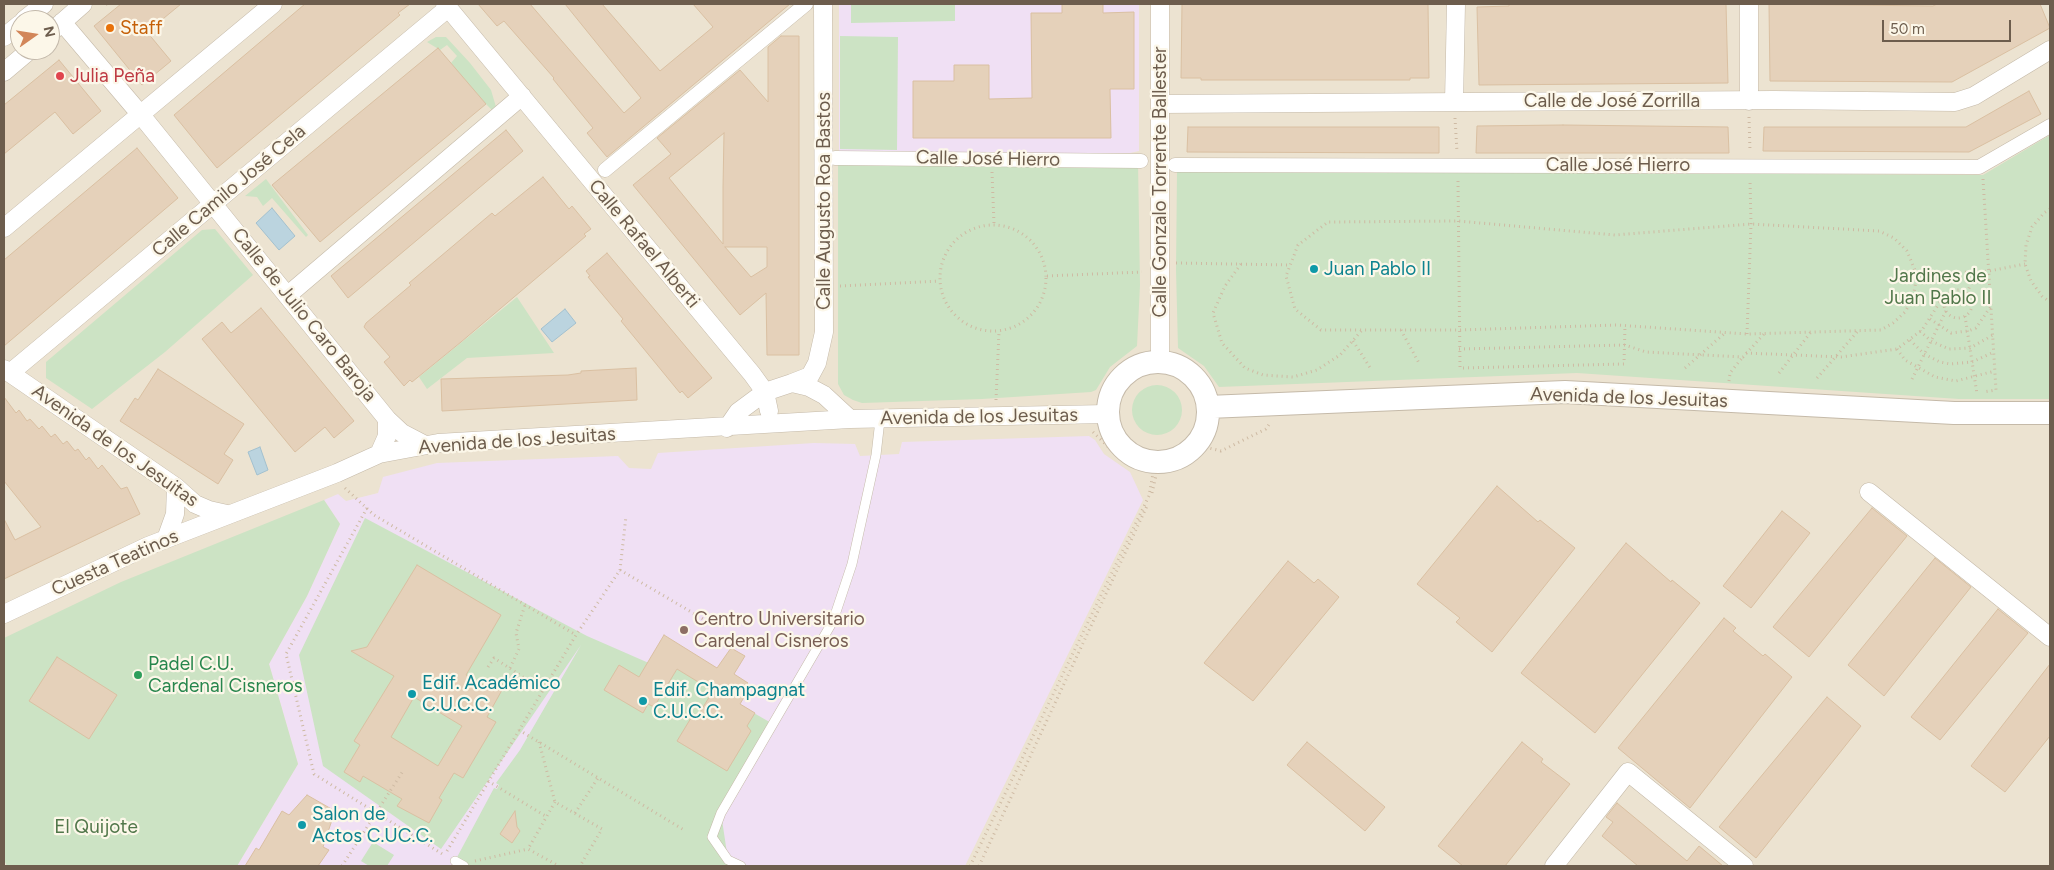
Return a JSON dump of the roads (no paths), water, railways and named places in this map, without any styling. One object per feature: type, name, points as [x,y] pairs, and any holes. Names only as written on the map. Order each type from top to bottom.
[{"type":"street","points":[[60,24],[83,4]]},
{"type":"street","points":[[4,228],[273,4]]},
{"type":"street","points":[[605,170],[806,4]]},
{"type":"street","name":"Calle Augusto Roa Bastos","points":[[778,387],[810,376],[818,363],[824,332],[823,4]]},
{"type":"street","name":"Calle Gonzalo Torrente Ballester","points":[[1160,4],[1160,361]]},
{"type":"street","points":[[1454,107],[1456,4]]},
{"type":"street","points":[[1749,4],[1749,108]]},
{"type":"street","name":"Calle Rafael Alberti","points":[[447,6],[522,96],[778,387]]},
{"type":"street","name":"Calle Camilo José Cela","points":[[7,371],[213,205],[447,6]]},
{"type":"street","name":"Calle de Julio Caro Baroja","points":[[60,32],[141,115],[387,419],[387,436],[379,454]]},
{"type":"street","name":"Calle de José Zorrilla","points":[[1160,104],[1749,108],[1955,102],[1974,96],[2050,50]]},
{"type":"street","points":[[4,72],[18,60]]},
{"type":"street","points":[[288,295],[522,96]]},
{"type":"street","name":"Calle José Hierro","points":[[1175,165],[1982,165],[2050,126]]},
{"type":"street","name":"Calle José Hierro","points":[[835,158],[1141,161]]},
{"type":"street","points":[[1160,361],[1174,364],[1187,370],[1197,380],[1205,393],[1208,407],[1207,423],[1201,438],[1191,450],[1177,459],[1155,465],[1131,454],[1119,444],[1111,430],[1107,414],[1110,397],[1117,382],[1128,371],[1143,363],[1160,361]]},
{"type":"street","name":"Avenida de los Jesuitas","points":[[7,371],[176,487],[195,504],[227,514],[337,473],[379,454],[425,445],[727,428],[768,418],[880,420],[1107,414]]},
{"type":"street","points":[[768,418],[778,387]]},
{"type":"street","points":[[727,428],[738,412],[778,387],[809,387],[824,395],[850,419]]},
{"type":"street","name":"Avenida de los Jesuitas","points":[[1208,407],[1565,392],[1954,413],[2050,413]]},
{"type":"street","points":[[387,419],[402,433],[425,445]]},
{"type":"street","points":[[166,539],[175,514],[176,487]]},
{"type":"street","points":[[1869,492],[2050,637]]},
{"type":"street","name":"Cuesta Teatinos","points":[[4,614],[166,539],[227,514]]},
{"type":"street","points":[[1554,866],[1628,772],[1744,866]]},
{"type":"lane","points":[[741,866],[728,860],[712,837],[721,813],[833,621],[852,564],[873,473],[880,420]]},
{"type":"water","points":[[272,208],[295,236],[279,250],[256,223]]},
{"type":"water","points":[[565,309],[576,323],[552,342],[541,329]]},
{"type":"water","points":[[260,447],[268,470],[257,475],[248,452]]},
{"type":"place","name":"Staff","points":[[110,28]]},
{"type":"place","name":"Julia Peña","points":[[60,76]]},
{"type":"place","name":"Juan Pablo II","points":[[1314,269]]},
{"type":"place","name":"Centro Universitario Cardenal Cisneros","points":[[684,630]]},
{"type":"place","name":"Padel C.U. Cardenal Cisneros","points":[[138,675]]},
{"type":"place","name":"Edif. Académico C.U.C.C.","points":[[412,694]]},
{"type":"place","name":"Edif. Champagnat C.U.C.C.","points":[[643,701]]},
{"type":"place","name":"Salon de Actos C.UC.C.","points":[[302,825]]},
{"type":"park label","name":"Jardines de Juan Pablo II","points":[[1938,287]]},
{"type":"park label","name":"El Quijote","points":[[96,827]]}]
